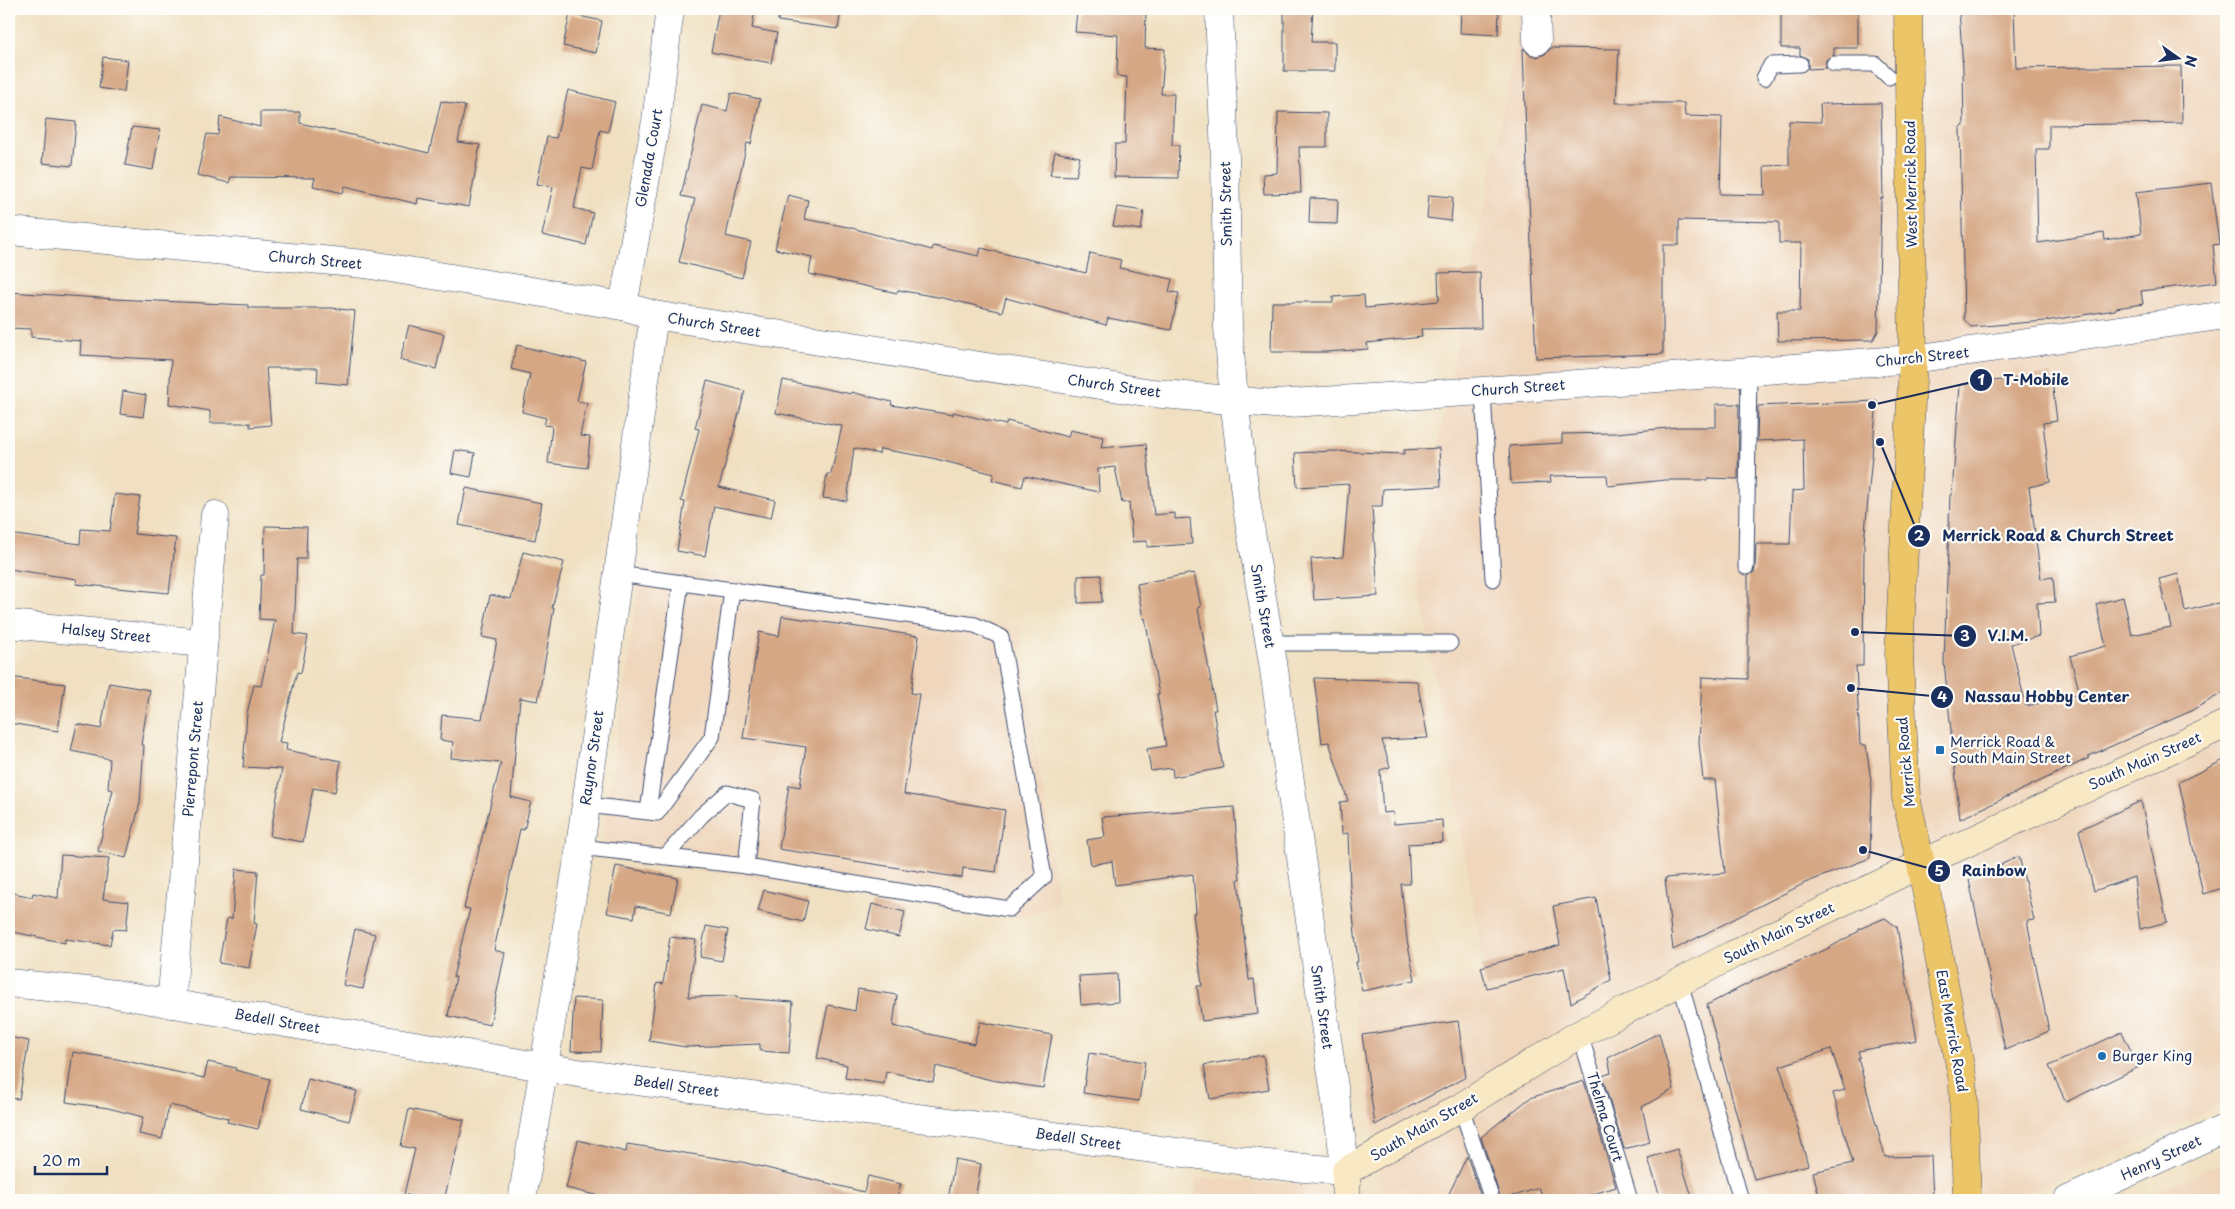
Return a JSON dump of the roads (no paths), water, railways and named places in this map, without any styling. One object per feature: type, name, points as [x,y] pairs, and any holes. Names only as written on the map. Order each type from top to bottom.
[{"type":"main road","name":"West Merrick Road","points":[[1908,9],[1913,360]]},
{"type":"main road","name":"Merrick Road","points":[[1913,360],[1899,655],[1906,797],[1921,864]]},
{"type":"main road","name":"South Main Street","points":[[1346,1171],[1460,1107],[1580,1034],[1680,982],[1921,864],[2226,724]]},
{"type":"main road","name":"East Merrick Road","points":[[1921,864],[1963,1081],[1967,1200]]},
{"type":"main road","name":"Smith Street","points":[[1346,1171],[1346,1200]]},
{"type":"street","name":"Glenada Court","points":[[623,306],[656,121],[670,9]]},
{"type":"street","name":"Smith Street","points":[[1219,9],[1225,158],[1228,327],[1234,399],[1246,502],[1269,643],[1346,1171]]},
{"type":"street","points":[[1536,9],[1537,41]]},
{"type":"street","name":"Church Street","points":[[9,231],[365,264],[623,306],[654,315],[1152,393],[1274,404],[1913,360],[2226,315]]},
{"type":"street","name":"Raynor Street","points":[[522,1200],[542,1067],[580,847],[654,315]]},
{"type":"street","name":"Pierrepont Street","points":[[171,1004],[215,515]]},
{"type":"street","name":"Halsey Street","points":[[9,624],[203,643]]},
{"type":"street","name":"Bedell Street","points":[[9,983],[116,994],[542,1067],[1291,1167],[1346,1171]]},
{"type":"street","name":"Henry Street","points":[[2068,1200],[2226,1128]]},
{"type":"lane","points":[[1764,78],[1771,65],[1800,64]]},
{"type":"lane","points":[[1834,64],[1875,64],[1889,77]]},
{"type":"lane","points":[[1746,567],[1749,372]]},
{"type":"lane","points":[[1483,391],[1493,579]]},
{"type":"lane","points":[[580,847],[746,866],[1009,910],[1044,877],[1002,637],[975,625],[618,574]]},
{"type":"lane","points":[[648,811],[681,583]]},
{"type":"lane","points":[[586,805],[657,813],[712,737],[732,590]]},
{"type":"lane","points":[[1269,643],[1450,643]]},
{"type":"lane","points":[[666,857],[701,816],[727,793],[753,800],[746,866]]},
{"type":"lane","points":[[1680,982],[1741,1200]]},
{"type":"lane","name":"Thelma Court","points":[[1580,1034],[1630,1200]]},
{"type":"lane","points":[[1460,1107],[1492,1200]]},
{"type":"place","name":"T-Mobile","points":[[1872,405]]},
{"type":"place","name":"Merrick Road & Church Street","points":[[1880,442]]},
{"type":"place","name":"V.I.M.","points":[[1855,632]]},
{"type":"place","name":"Nassau Hobby Center","points":[[1851,688]]},
{"type":"place","name":"Merrick Road & South Main Street","points":[[1940,750]]},
{"type":"place","name":"Rainbow","points":[[1863,850]]},
{"type":"place","name":"Burger King","points":[[2102,1056]]}]
